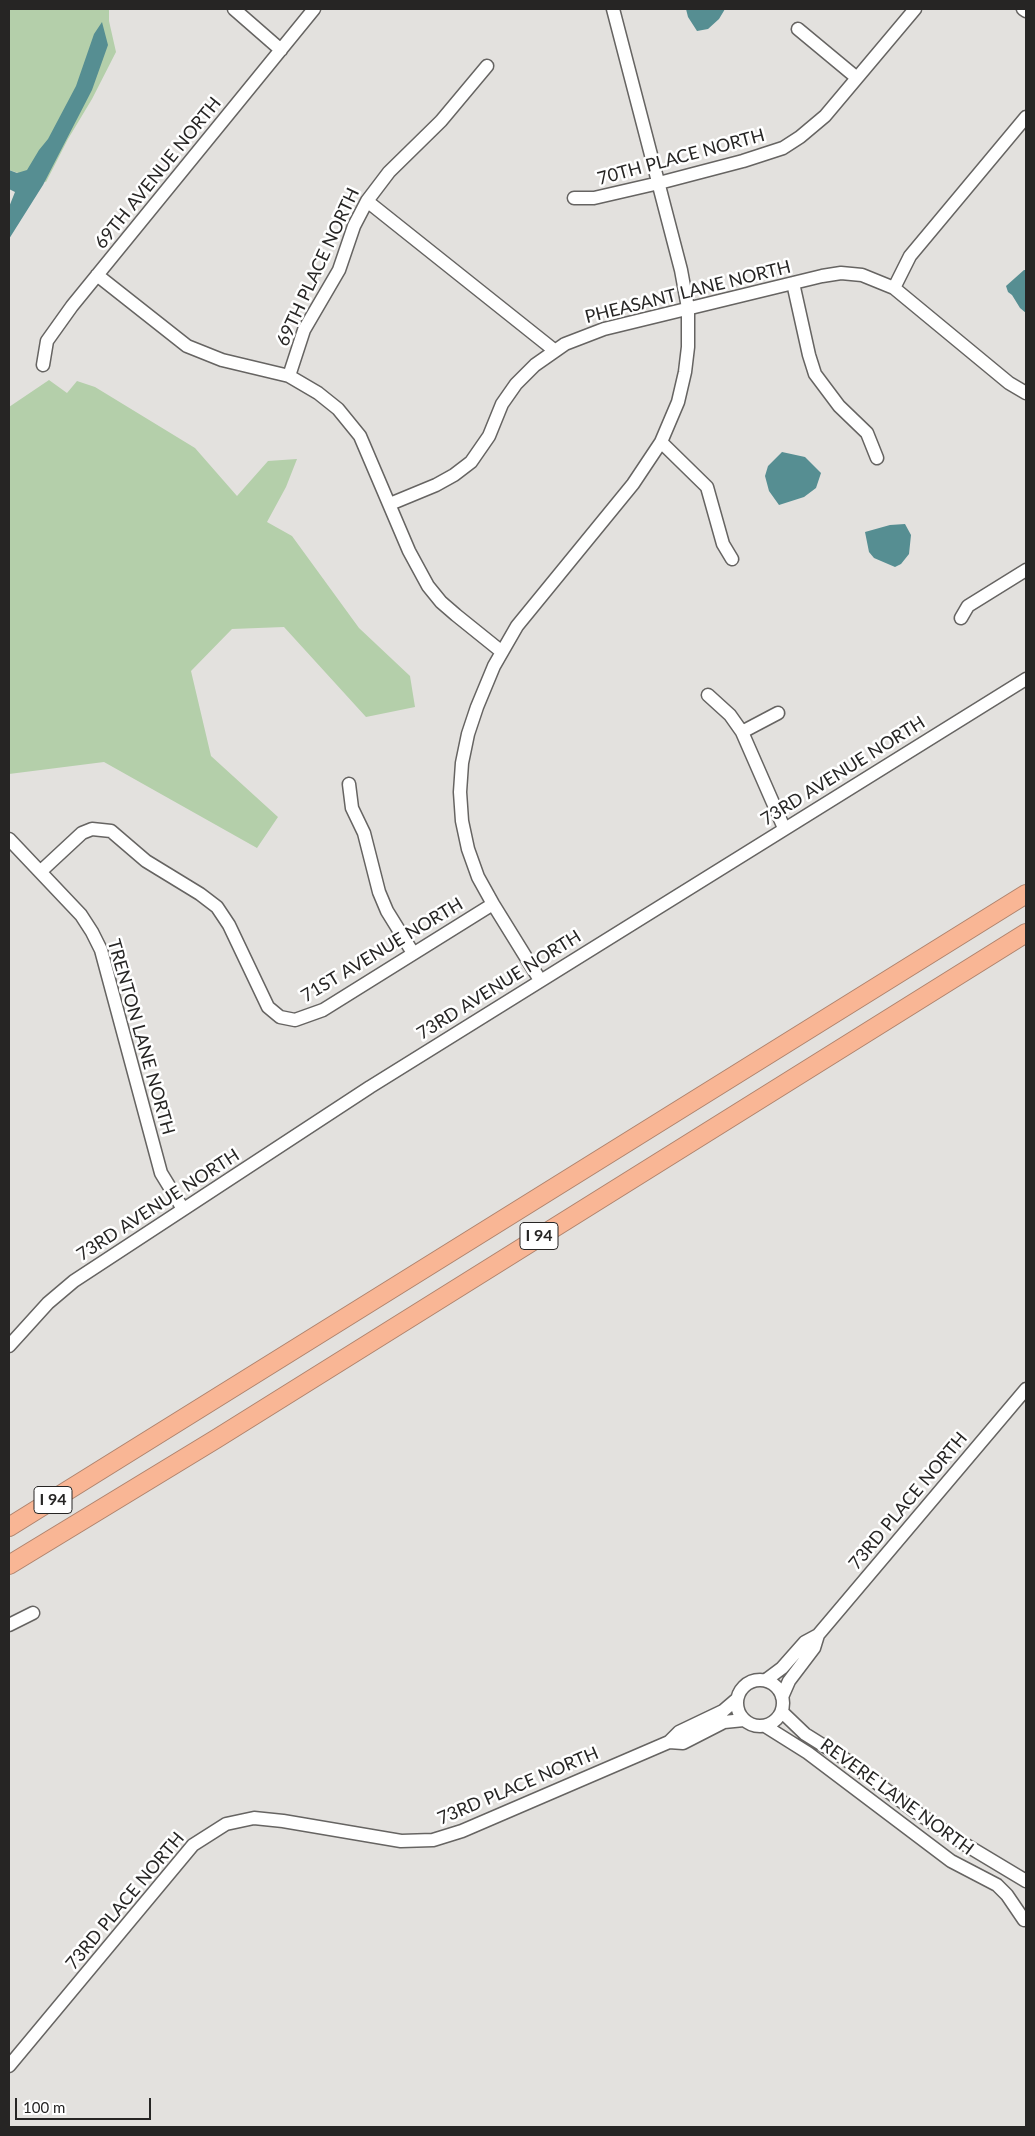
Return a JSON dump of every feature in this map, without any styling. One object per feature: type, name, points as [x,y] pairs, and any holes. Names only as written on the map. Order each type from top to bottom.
[{"type":"highway","name":"I 94","points":[[9,1527],[1026,894]]},
{"type":"highway","name":"I 94","points":[[9,1565],[1026,933]]},
{"type":"highway","points":[[9,1517],[97,1472]]},
{"type":"highway","points":[[9,1569],[52,1540]]},
{"type":"street","points":[[234,9],[281,50]]},
{"type":"street","name":"69TH AVENUE NORTH","points":[[44,365],[47,341],[97,275],[314,9]]},
{"type":"street","points":[[540,980],[492,904],[478,877],[468,850],[462,821],[460,792],[462,763],[468,734],[477,707],[502,652],[532,606],[633,484],[661,442],[678,402],[685,372],[688,347],[688,308],[659,183],[613,9]]},
{"type":"street","name":"70TH PLACE NORTH","points":[[574,198],[594,198],[659,183],[743,162],[783,148],[818,123],[915,9]]},
{"type":"street","points":[[798,29],[857,78]]},
{"type":"street","name":"69TH PLACE NORTH","points":[[289,376],[304,330],[340,270],[354,226],[367,201],[383,180],[440,121],[487,66]]},
{"type":"street","points":[[894,288],[910,256],[1026,117]]},
{"type":"street","points":[[367,201],[554,350]]},
{"type":"street","name":"PHEASANT LANE NORTH","points":[[390,504],[436,486],[471,462],[489,436],[502,404],[516,384],[554,350],[592,333],[688,308],[841,273],[862,275],[894,288],[1009,383],[1026,394]]},
{"type":"street","points":[[97,275],[186,346],[204,354],[289,376],[328,400],[354,427],[370,456],[418,570],[428,586],[441,602],[502,652]]},
{"type":"street","points":[[794,283],[809,355],[815,374],[839,406],[867,433],[877,458]]},
{"type":"street","points":[[661,442],[707,487],[723,544],[732,559]]},
{"type":"street","points":[[961,618],[968,606],[1026,570]]},
{"type":"street","name":"73RD AVENUE NORTH","points":[[9,1346],[48,1303],[66,1287],[183,1209],[370,1087],[540,980],[1026,679]]},
{"type":"street","points":[[708,695],[730,715],[742,732],[784,828]]},
{"type":"street","points":[[742,732],[778,713]]},
{"type":"street","points":[[349,784],[352,808],[364,833],[379,892],[387,911],[413,953]]},
{"type":"street","name":"71ST AVENUE NORTH","points":[[40,872],[82,833],[92,829],[110,831],[146,861],[205,897],[216,907],[229,925],[268,1007],[280,1017],[287,1019],[303,1018],[322,1010],[492,904]]},
{"type":"street","name":"TRENTON LANE NORTH","points":[[9,839],[81,915],[101,950],[161,1173],[183,1209]]},
{"type":"street","name":"73RD PLACE NORTH","points":[[766,1680],[782,1668],[805,1642],[818,1635],[1026,1389]]},
{"type":"street","points":[[9,1625],[33,1613]]},
{"type":"street","name":"73RD PLACE NORTH","points":[[782,1697],[789,1681],[814,1648],[818,1635]]},
{"type":"street","points":[[758,1680],[766,1680],[773,1684],[782,1697],[782,1712],[778,1718],[765,1726],[757,1727],[744,1720],[739,1714],[737,1699],[744,1686],[758,1680]]},
{"type":"street","name":"73RD PLACE NORTH","points":[[9,2066],[192,1845],[226,1824],[254,1818],[283,1820],[401,1841],[433,1840],[462,1831],[669,1742],[678,1732],[723,1711],[737,1699]]},
{"type":"street","name":"REVERE LANE NORTH","points":[[782,1712],[805,1734],[844,1759],[913,1810],[966,1846],[1026,1881]]},
{"type":"street","name":"73RD PLACE NORTH","points":[[669,1742],[683,1743],[724,1722],[744,1720]]},
{"type":"street","name":"REVERE LANE NORTH","points":[[765,1726],[808,1753],[951,1861],[997,1885],[1026,1920]]},
{"type":"green space","points":[[9,9],[109,9],[109,21],[116,52],[46,182],[9,170]]},
{"type":"green space","points":[[49,380],[67,393],[77,381],[95,387],[195,448],[237,496],[268,461],[297,459],[286,487],[267,522],[292,536],[359,628],[410,676],[415,707],[366,717],[284,627],[232,629],[191,671],[211,756],[278,817],[257,848],[104,762],[9,774],[9,407]]},
{"type":"water","points":[[686,9],[725,9],[719,19],[708,29],[697,31],[688,17]]},
{"type":"water","points":[[102,22],[108,45],[92,90],[43,185],[9,239],[9,207],[15,192],[9,189],[9,170],[17,173],[27,170],[48,139],[76,86],[94,34]]},
{"type":"water","points":[[1026,270],[1026,313],[1008,292],[1006,286]]},
{"type":"water","points":[[782,452],[805,457],[821,473],[816,488],[804,497],[779,505],[769,491],[765,476],[768,466]]},
{"type":"water","points":[[905,524],[911,535],[909,554],[901,564],[895,567],[874,558],[869,552],[865,532],[890,525]]}]
